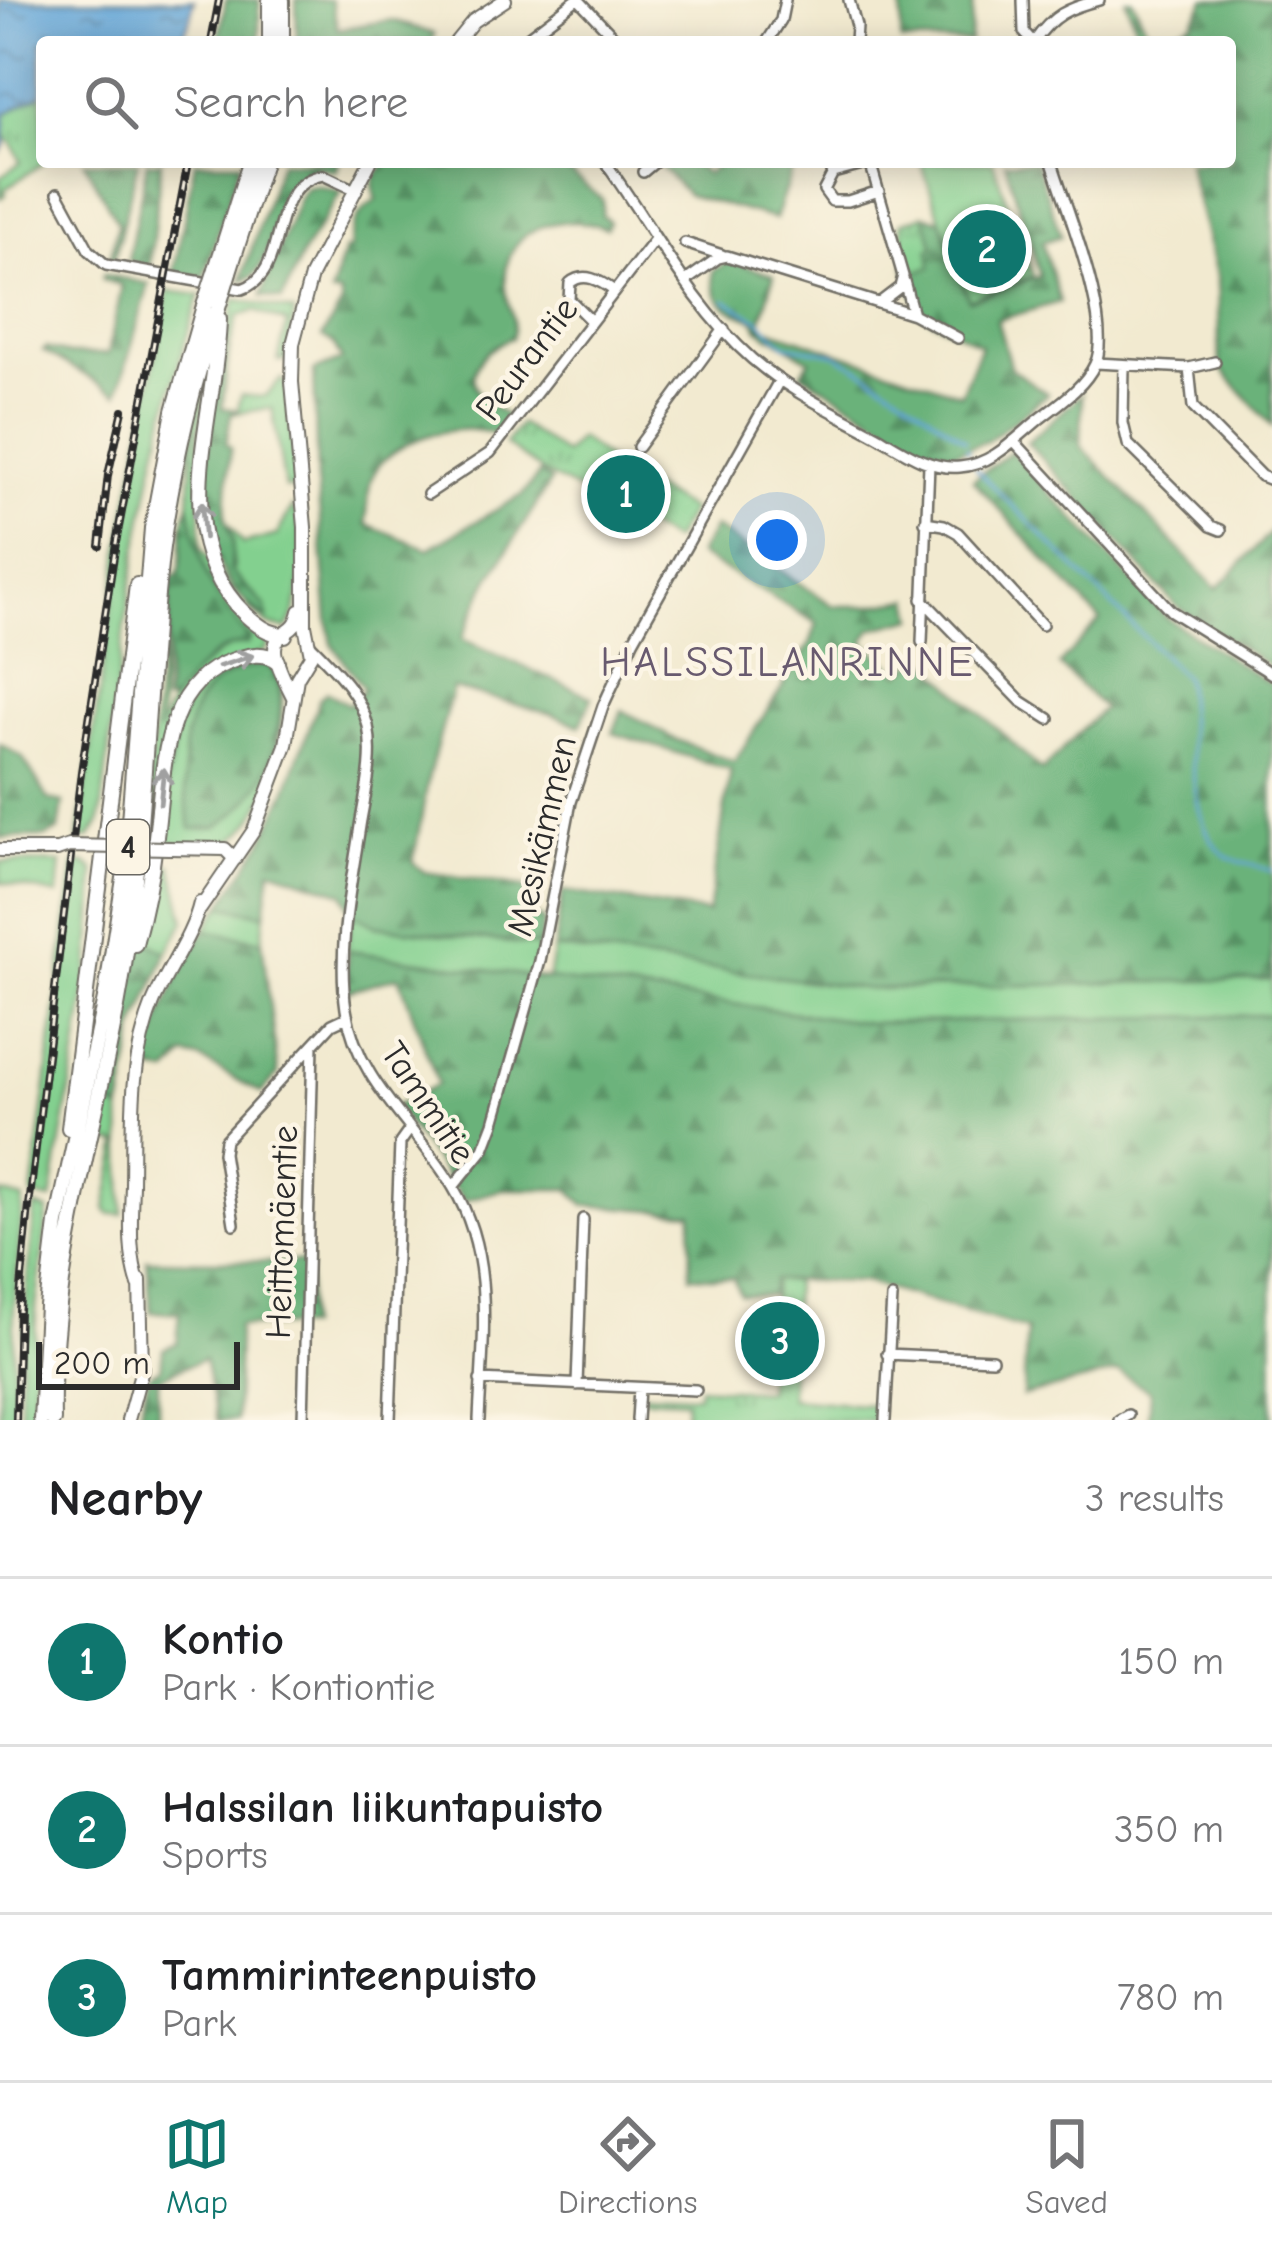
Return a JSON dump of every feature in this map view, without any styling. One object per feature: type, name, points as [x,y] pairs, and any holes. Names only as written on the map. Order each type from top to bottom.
[{"type":"highway","points":[[270,0],[270,36]]},
{"type":"highway","points":[[282,0],[282,36]]},
{"type":"highway","name":"4","points":[[223,270],[248,168]]},
{"type":"highway","name":"4","points":[[41,1420],[46,1306],[125,872],[152,528],[172,421],[262,168]]},
{"type":"highway","points":[[211,307],[218,339],[202,460],[205,544],[219,580],[236,605],[267,631],[287,634]]},
{"type":"highway","name":"4","points":[[53,1420],[63,1265],[122,982],[142,828],[163,540],[211,307]]},
{"type":"highway","points":[[69,1161],[70,1119],[118,733],[140,569],[152,528]]},
{"type":"highway","points":[[122,982],[150,878],[167,742],[179,708],[198,682],[220,665],[260,654],[278,662]]},
{"type":"main road","points":[[466,36],[505,0]]},
{"type":"main road","points":[[128,1420],[142,1369],[140,1285],[133,1261],[131,1107],[142,1037],[170,965],[254,823],[280,765],[298,674],[306,665],[310,644],[305,625],[305,527],[293,344],[311,275],[367,168]]},
{"type":"main road","points":[[293,698],[275,646],[298,622],[306,586]]},
{"type":"main road","points":[[287,634],[301,634],[310,644]]},
{"type":"main road","points":[[278,662],[292,670],[306,665]]},
{"type":"main road","points":[[0,850],[69,846],[232,857]]},
{"type":"street","points":[[529,36],[578,0],[613,36]]},
{"type":"street","points":[[771,36],[782,20],[784,0]]},
{"type":"street","points":[[849,0],[855,36]]},
{"type":"street","points":[[1022,0],[1028,36]]},
{"type":"street","points":[[1038,36],[1049,20],[1067,8],[1099,0]]},
{"type":"street","points":[[609,168],[655,239],[724,329],[779,381],[928,464],[943,467],[988,460],[1078,387],[1096,363],[1100,321],[1054,168]]},
{"type":"street","points":[[643,172],[648,168]]},
{"type":"street","points":[[848,168],[833,172],[825,184],[826,196],[841,202],[879,191]]},
{"type":"street","points":[[872,168],[914,314]]},
{"type":"street","points":[[58,193],[89,250],[106,265],[242,289],[254,285],[262,274],[284,209],[299,185],[323,175],[355,190]]},
{"type":"street","name":"Peurantie","points":[[428,494],[490,453],[655,239]]},
{"type":"street","points":[[685,243],[914,314],[958,338]]},
{"type":"street","points":[[687,280],[727,256]]},
{"type":"street","points":[[879,303],[900,287],[903,276]]},
{"type":"street","points":[[590,320],[569,299],[570,283],[592,278],[613,290]]},
{"type":"street","points":[[638,447],[724,329]]},
{"type":"street","points":[[1096,363],[1189,368],[1215,362]]},
{"type":"street","points":[[1124,367],[1128,444],[1211,526],[1221,530]]},
{"type":"street","points":[[1189,368],[1192,406],[1261,476],[1271,480]]},
{"type":"street","name":"Mesikämmen","points":[[453,1187],[478,1159],[494,1123],[544,945],[571,802],[606,699],[633,640],[779,381]]},
{"type":"street","points":[[1014,441],[1171,611],[1272,674]]},
{"type":"street","points":[[922,642],[928,464]]},
{"type":"street","points":[[925,522],[958,533],[1042,625]]},
{"type":"street","points":[[922,598],[1021,700],[1049,719]]},
{"type":"street","name":"Tammitie","points":[[310,644],[342,678],[364,716],[370,746],[344,940],[347,1017],[364,1064],[384,1100],[453,1187],[475,1237],[481,1261],[479,1420]]},
{"type":"street","points":[[306,665],[322,664],[342,678]]},
{"type":"street","points":[[234,1223],[225,1140],[332,1024],[347,1017]]},
{"type":"street","name":"Heittomäentie","points":[[303,1420],[313,1045]]},
{"type":"street","points":[[390,1420],[400,1143],[410,1129]]},
{"type":"street","points":[[577,1385],[584,1220]]},
{"type":"street","points":[[885,1420],[892,1298]]},
{"type":"street","points":[[887,1354],[992,1359]]},
{"type":"street","points":[[480,1380],[696,1390]]},
{"type":"street","points":[[637,1420],[639,1388]]},
{"type":"green space","points":[[226,0],[259,0],[259,36],[219,36]]},
{"type":"green space","points":[[296,0],[331,0],[338,29],[392,20],[434,34],[434,36],[297,36]]},
{"type":"green space","points":[[902,0],[973,0],[970,36],[901,36]]},
{"type":"green space","points":[[1126,0],[1133,0],[1150,36],[1139,36]]},
{"type":"green space","points":[[1205,0],[1272,0],[1272,426],[1220,368],[1217,278],[1189,168],[1236,168],[1236,36],[1161,36],[1192,23]]},
{"type":"green space","points":[[36,97],[36,168],[0,198],[0,177],[21,162],[12,143],[3,137],[5,114]]},
{"type":"green space","points":[[87,168],[137,168],[113,264],[118,223]]},
{"type":"green space","points":[[146,168],[160,168],[150,267],[128,261]]},
{"type":"green space","points":[[194,168],[238,168],[204,278],[174,272]]},
{"type":"green space","points":[[278,168],[315,168],[289,186],[260,267],[241,281]]},
{"type":"green space","points":[[564,168],[603,200],[602,216],[609,221],[606,228],[587,223],[551,224],[521,239],[512,252],[506,291],[512,338],[489,351],[474,374],[480,395],[509,418],[497,436],[466,429],[410,443],[381,464],[368,493],[366,524],[428,549],[522,495],[540,473],[551,481],[486,585],[462,639],[592,697],[580,726],[453,688],[429,775],[413,863],[424,872],[524,887],[530,912],[544,920],[539,946],[377,926],[352,913],[343,893],[271,869],[265,914],[221,906],[263,841],[320,698],[327,692],[349,705],[364,689],[332,644],[328,621],[314,371],[342,360],[333,343],[322,337],[342,304],[340,294],[331,294],[356,220],[377,200],[373,188],[379,171]]},
{"type":"green space","points":[[662,168],[698,168],[707,174],[713,168],[793,168],[775,219],[688,195]]},
{"type":"green space","points":[[923,168],[995,168],[1033,276],[968,300]]},
{"type":"green space","points":[[1007,168],[1038,168],[1061,236],[1042,242],[1060,302],[997,320],[1011,369],[1048,394],[988,441],[953,453],[917,443],[801,373],[810,360],[757,328],[755,320],[729,309],[718,298],[713,282],[713,271],[730,261],[774,275],[760,326],[961,394],[981,345],[919,313],[905,266],[929,260],[929,249],[934,247],[924,215],[941,221],[969,300],[1040,276]]},
{"type":"green space","points":[[306,188],[341,192],[303,253],[282,300],[261,296],[299,198]]},
{"type":"green space","points":[[924,215],[934,247],[929,250],[931,267],[916,272],[906,259],[901,223]]},
{"type":"green space","points":[[103,274],[149,284],[118,394],[43,351],[108,354],[122,285],[102,280]]},
{"type":"green space","points":[[168,291],[200,295],[148,490],[100,823],[89,838],[78,838],[121,543]]},
{"type":"green space","points":[[235,299],[294,312],[288,360],[278,361],[287,323],[255,311],[238,316],[230,346],[225,346]]},
{"type":"green space","points":[[214,332],[199,430],[201,547],[251,624],[270,641],[266,650],[187,690],[137,915],[173,515]],"holes":[[[195,426],[189,504],[203,574],[219,604],[250,638],[219,653],[192,675],[172,702],[159,733],[167,589]]]},
{"type":"green space","points":[[225,346],[230,346],[222,408],[238,410],[231,414],[226,444],[231,448],[225,516],[233,542],[231,571],[266,607],[267,618],[238,595],[220,565],[210,531],[208,455]]},
{"type":"green space","points":[[282,379],[297,485],[293,489],[285,488],[272,408],[231,414],[238,410],[241,395],[267,395]]},
{"type":"green space","points":[[1082,394],[1081,446],[1217,589],[1272,531],[1272,668],[1177,607],[1027,442]]},
{"type":"green space","points":[[520,424],[565,454],[579,438],[627,474],[691,510],[673,541],[543,472],[505,444]]},
{"type":"green space","points":[[1011,451],[1167,618],[1272,685],[1272,979],[869,989],[554,948],[563,891],[708,913],[731,770],[613,733],[622,710],[674,739],[734,762],[810,644],[817,623],[698,555],[714,527],[834,606],[911,599],[915,618],[872,629],[864,642],[901,674],[921,657],[1042,771],[1103,708],[1059,665],[1100,620],[973,480]]},
{"type":"green space","points":[[189,504],[215,592],[250,638],[248,644],[214,655],[171,702],[165,702],[171,576],[178,576]]},
{"type":"green space","points":[[292,507],[300,531],[301,568],[296,605],[286,629],[268,625],[247,607],[267,617],[231,571],[228,524],[243,544],[277,535]]},
{"type":"green space","points":[[266,660],[281,676],[281,716],[269,784],[250,823],[236,837],[210,845],[160,842],[171,753],[192,700],[209,680],[234,666]]},
{"type":"green space","points":[[267,665],[275,675],[281,703],[277,736],[263,777],[243,805],[217,827],[191,829],[184,775],[189,723],[214,684],[237,671]]},
{"type":"green space","points":[[0,744],[22,757],[49,800],[63,803],[59,830],[46,837],[0,838]]},
{"type":"green space","points":[[0,862],[61,863],[58,895],[0,882]]},
{"type":"green space","points":[[74,864],[87,864],[94,871],[93,912],[85,995],[51,1200],[32,1196]]},
{"type":"green space","points":[[157,865],[172,865],[185,921],[167,953],[143,938]]},
{"type":"green space","points":[[221,906],[265,914],[262,941],[205,930]]},
{"type":"green space","points":[[352,913],[377,926],[539,946],[532,977],[347,951]]},
{"type":"green space","points":[[205,930],[262,941],[278,1074],[261,1093],[200,1059],[185,1056],[168,1074],[146,1069],[169,997]]},
{"type":"green space","points":[[143,938],[167,953],[136,1027],[121,1110],[106,1101]]},
{"type":"green space","points":[[554,948],[869,989],[1272,979],[1272,1015],[869,1023],[548,979]]},
{"type":"green space","points":[[347,951],[869,1023],[1272,1015],[1272,1420],[1148,1420],[1150,1391],[1118,1372],[1023,1396],[1027,1330],[864,1282],[774,1280],[771,1295],[740,1294],[733,1278],[690,1276],[692,1213],[585,1205],[569,1189],[503,1189],[464,1201],[395,1106],[438,1084],[399,976],[347,991]]},
{"type":"green space","points":[[106,1101],[121,1110],[123,1214],[109,1214],[106,1208],[119,1144],[95,1139]]},
{"type":"green space","points":[[0,1193],[23,1199],[14,1309],[13,1420],[0,1420]]},
{"type":"green space","points":[[35,1206],[48,1211],[36,1306],[33,1420],[20,1420],[21,1351]]},
{"type":"green space","points":[[147,1260],[309,1262],[306,1327],[238,1326],[236,1420],[217,1420],[204,1359],[158,1378],[158,1420],[138,1420],[149,1375],[161,1368],[163,1349],[177,1343],[180,1313],[151,1312]]},
{"type":"green space","points":[[774,1280],[794,1282],[790,1398],[875,1405],[875,1420],[685,1420],[686,1400],[643,1398],[643,1393],[698,1395],[699,1387],[766,1391]]},
{"type":"water","points":[[0,0],[194,0],[180,36],[154,32],[152,36],[36,36],[36,97],[5,114],[5,146],[0,152]]},
{"type":"waterway","points":[[725,300],[758,319],[785,345],[835,354],[965,440]]},
{"type":"waterway","points":[[975,468],[1185,678],[1193,774],[1204,824],[1213,843],[1227,856],[1272,871]]},
{"type":"railway","points":[[212,36],[219,0]]},
{"type":"railway","points":[[16,1420],[19,1310],[29,1206],[81,772],[116,543],[187,168]]},
{"type":"railway","points":[[100,546],[108,475],[123,410]]},
{"type":"place","name":"Halssilan liikuntapuisto","points":[[987,249]]},
{"type":"place","name":"Kontio","points":[[626,494]]},
{"type":"place","name":"Tammirinteenpuisto","points":[[780,1341]]},
{"type":"district","name":"HALSSILANRINNE","points":[[788,662]]}]
